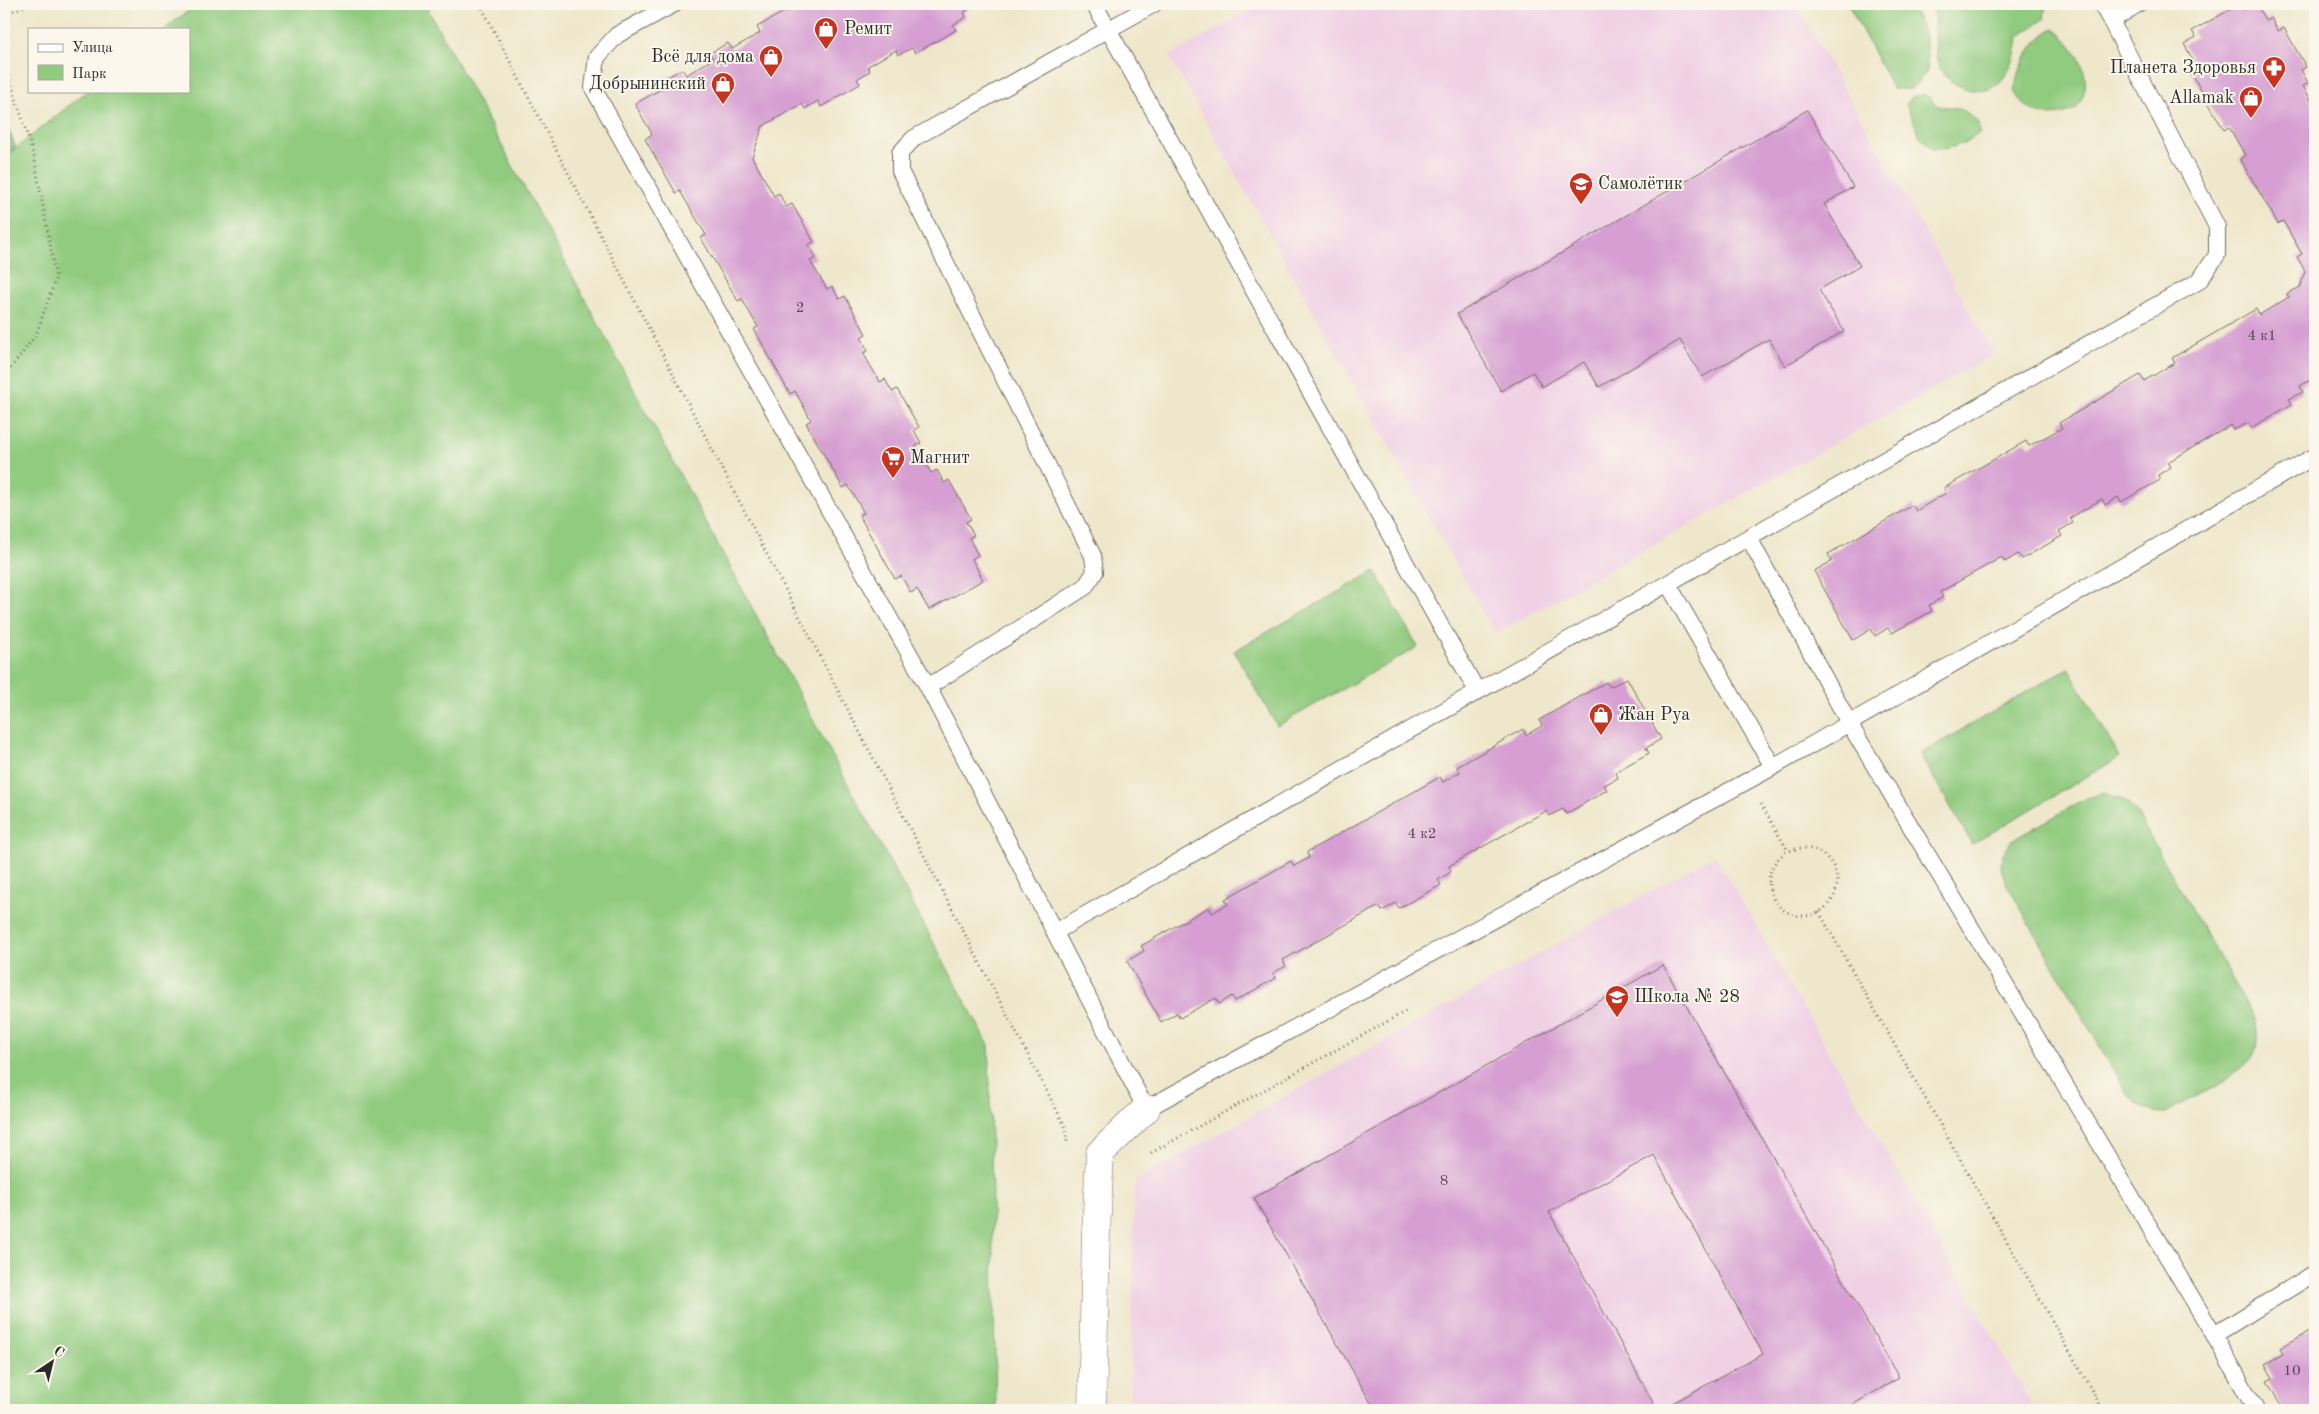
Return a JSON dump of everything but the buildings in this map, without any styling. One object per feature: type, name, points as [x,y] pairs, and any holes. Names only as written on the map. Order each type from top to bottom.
[{"type":"street","points":[[1092,1410],[1096,1233],[1100,1153],[1146,1109]]},
{"type":"lane","points":[[674,4],[617,35],[597,57],[593,88],[928,686],[1146,1109],[1774,767],[2315,456]]},
{"type":"lane","points":[[1094,4],[1477,691]]},
{"type":"lane","points":[[928,686],[1084,587],[1095,572],[1093,556],[900,171],[900,153],[914,138],[1154,4]]},
{"type":"lane","points":[[1055,932],[2199,281],[2217,254],[2217,227],[2101,4]]},
{"type":"lane","points":[[2111,21],[2138,4]]},
{"type":"lane","points":[[1749,538],[1849,724],[2214,1335],[2256,1410]]},
{"type":"lane","points":[[1668,584],[1774,767]]},
{"type":"lane","points":[[2214,1335],[2315,1273]]},
{"type":"path","points":[[4,15],[29,4]]},
{"type":"path","points":[[480,4],[1066,1128]]},
{"type":"path","points":[[4,61],[34,156],[56,278],[36,335],[4,377]]},
{"type":"path","points":[[1748,781],[1788,851]]},
{"type":"path","points":[[1802,848],[1813,849],[1824,854],[1832,862],[1837,885],[1831,901],[1819,912],[1808,916],[1797,916],[1786,912],[1777,905],[1771,895],[1768,884],[1769,873],[1774,863],[1788,851],[1802,848]]},
{"type":"path","points":[[1819,912],[2103,1410]]},
{"type":"path","points":[[1150,1154],[1408,1010]]},
{"type":"shaded area","name":"Самолётик","points":[[1262,4],[1796,4],[1994,354],[1495,634],[1169,56]]},
{"type":"shaded area","name":"Школа № 28","points":[[1715,855],[2035,1410],[1129,1410],[1135,1181]]},
{"type":"green space","points":[[197,4],[425,4],[989,1045],[996,1410],[4,1410],[4,158],[86,92],[190,92],[190,28],[166,28]]},
{"type":"green space","points":[[1848,4],[1906,4],[1913,11],[1922,26],[1926,44],[1927,72],[1911,89],[1893,89]]},
{"type":"green space","points":[[1928,4],[2046,4],[2044,19],[2018,37],[2013,59],[2003,79],[1987,90],[1976,91],[1964,88],[1949,80],[1941,70],[1937,55],[1934,9]]},
{"type":"green space","points":[[2054,28],[2077,55],[2084,71],[2085,88],[2076,109],[2049,115],[2033,111],[2019,99],[2014,91],[2019,72],[2032,47],[2038,39]]},
{"type":"green space","points":[[1923,94],[1929,97],[1937,106],[1955,108],[1969,114],[1979,123],[1980,133],[1957,146],[1932,149],[1920,136],[1906,104],[1912,97]]},
{"type":"green space","points":[[4,117],[16,148],[4,158]]},
{"type":"green space","points":[[1375,571],[1418,647],[1277,726],[1234,651]]},
{"type":"green space","points":[[2068,668],[2120,757],[1972,844],[1920,754]]},
{"type":"green space","points":[[2103,793],[2126,801],[2134,809],[2255,1019],[2257,1045],[2254,1054],[2248,1062],[2227,1078],[2166,1113],[2154,1112],[2143,1108],[2126,1092],[2006,883],[2001,868],[2002,855],[2011,841],[2087,798]]},
{"type":"place","name":"Ремит","points":[[826,50]]},
{"type":"place","name":"Всё для дома","points":[[771,78]]},
{"type":"place","name":"Планета Здоровья","points":[[2274,89]]},
{"type":"place","name":"Добрынинский","points":[[723,105]]},
{"type":"place","name":"Allamak","points":[[2251,119]]},
{"type":"place","name":"Самолётик","points":[[1581,205]]},
{"type":"place","name":"Магнит","points":[[893,479]]},
{"type":"place","name":"Жан Руа","points":[[1601,736]]},
{"type":"place","name":"Школа № 28","points":[[1617,1018]]}]
